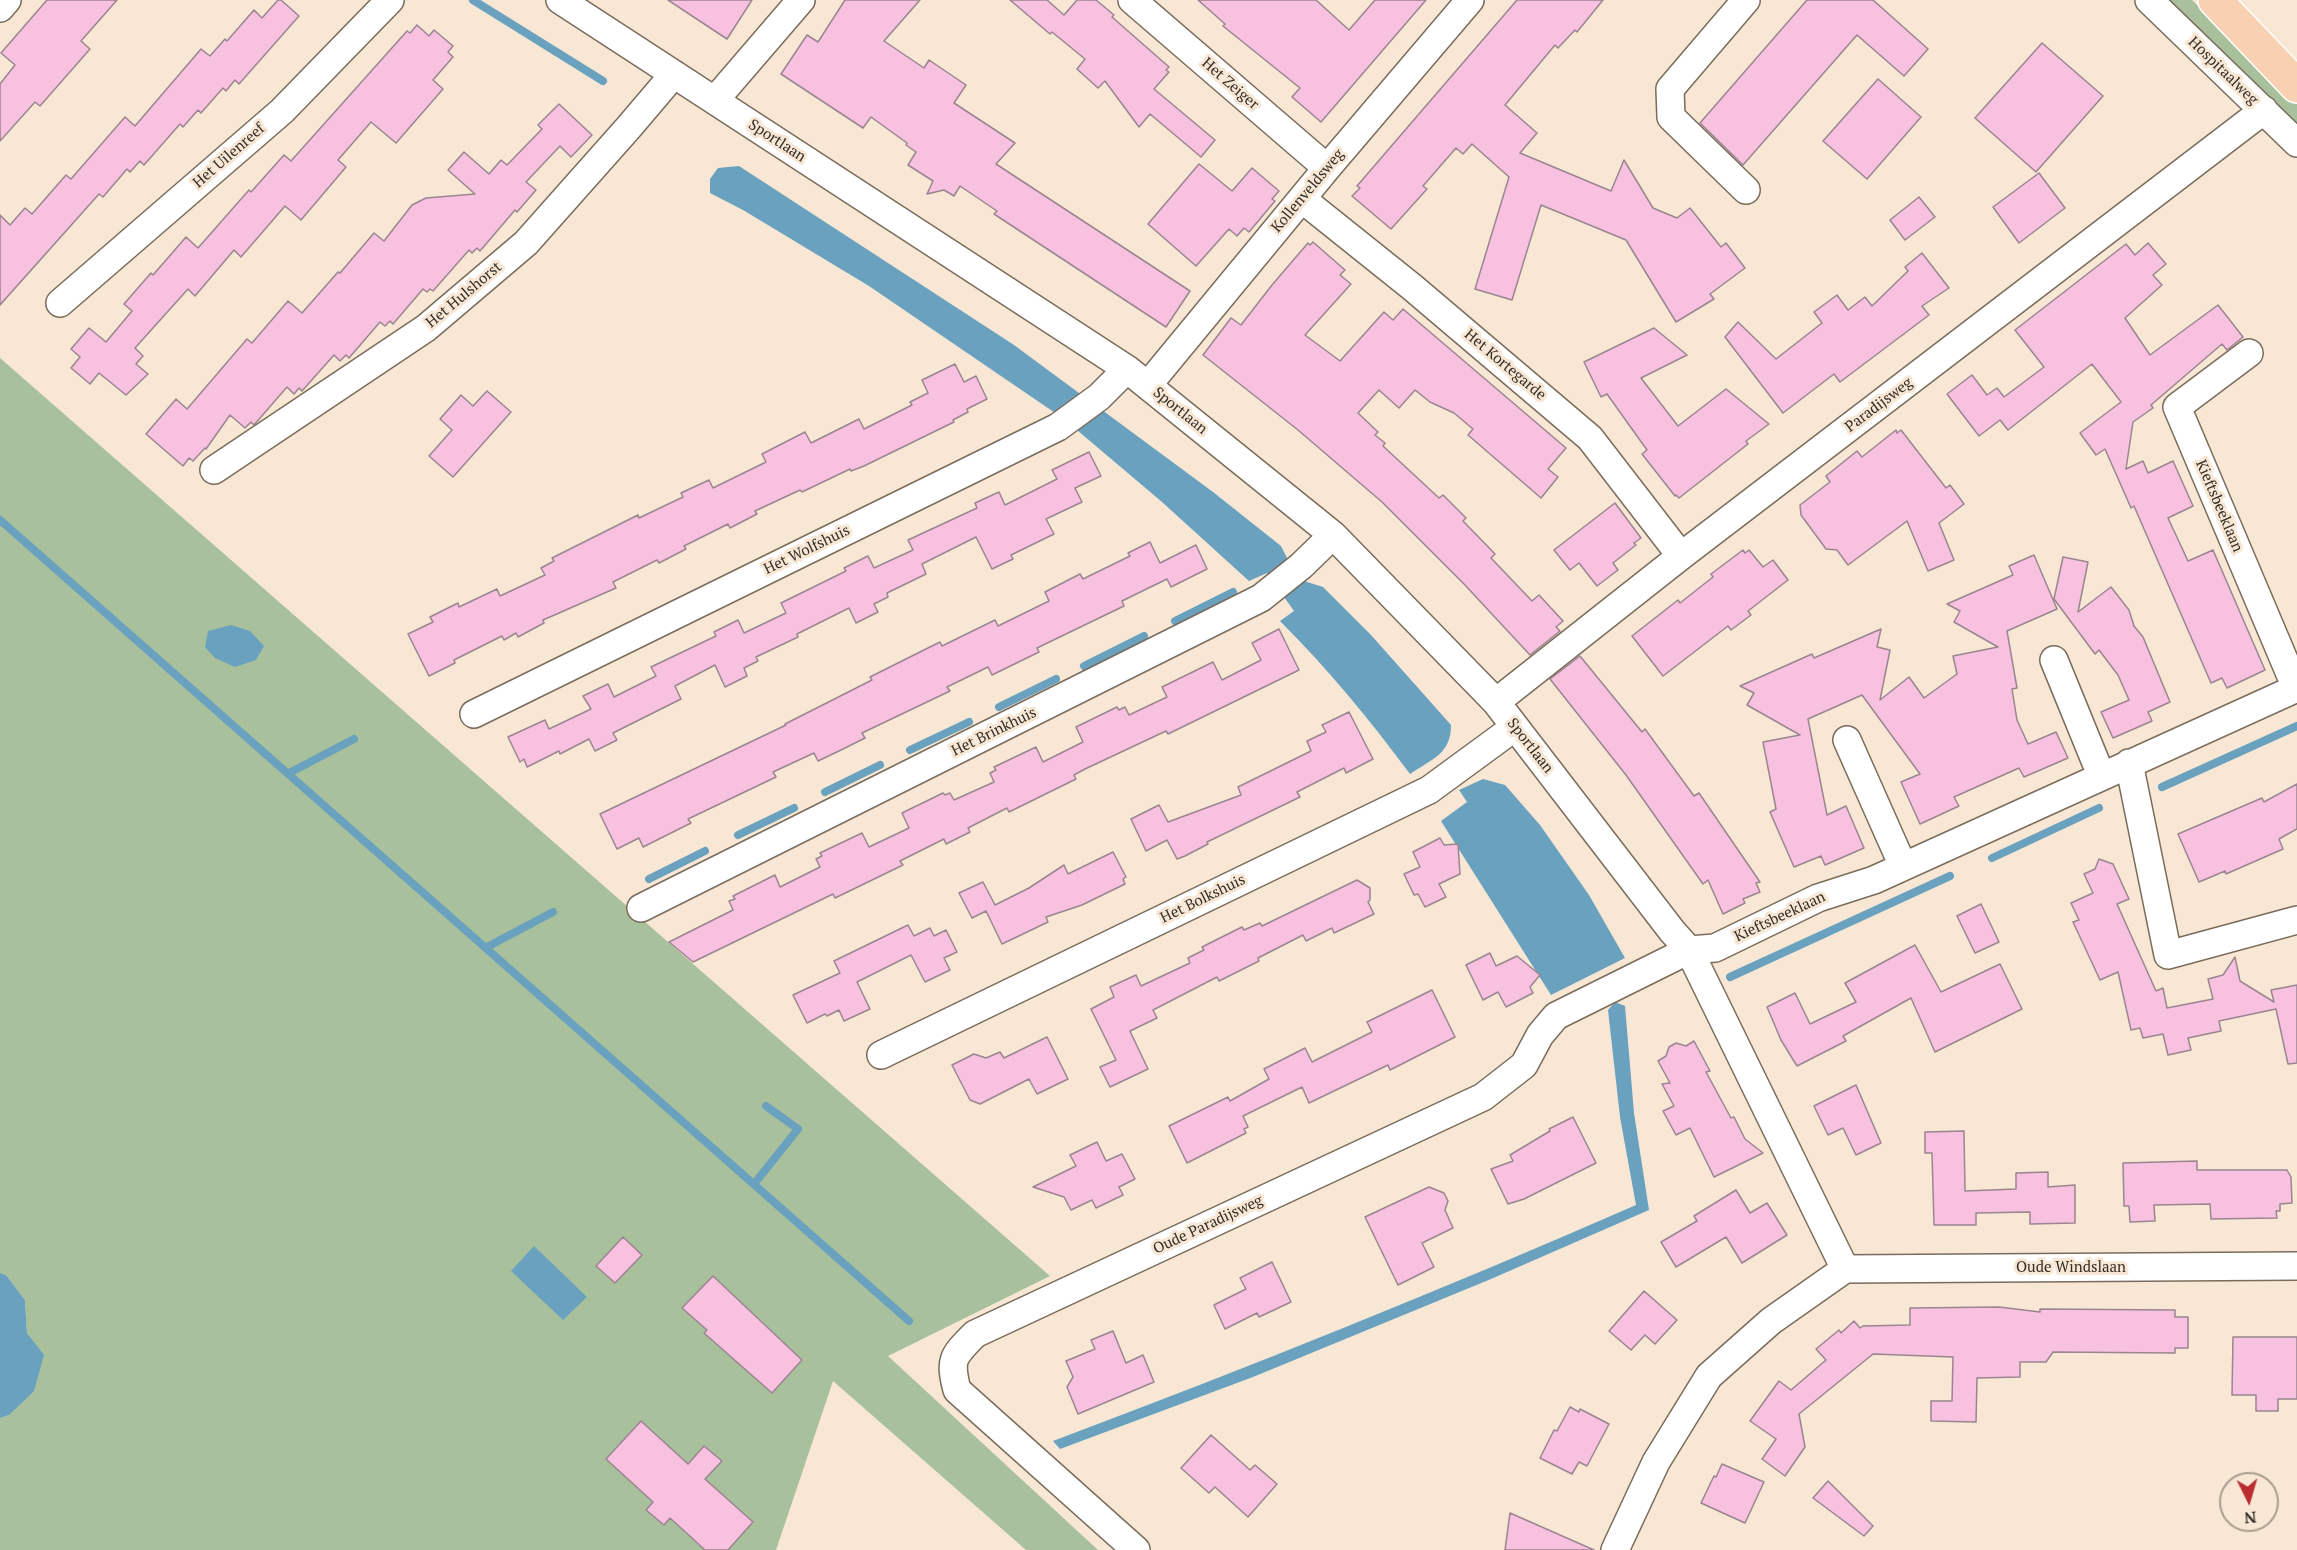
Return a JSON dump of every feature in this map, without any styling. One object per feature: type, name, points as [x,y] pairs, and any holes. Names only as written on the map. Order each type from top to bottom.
[{"type":"main road","points":[[2215,0],[2297,86]]},
{"type":"main road","points":[[2225,0],[2297,59]]},
{"type":"street","points":[[0,8],[7,0]]},
{"type":"street","name":"Het Uilenreef","points":[[60,303],[282,111],[390,0]]},
{"type":"street","name":"Sportlaan","points":[[560,0],[1138,377],[1333,535],[1496,702],[1689,950]]},
{"type":"street","points":[[715,100],[801,0]]},
{"type":"street","name":"Het Zeiger","points":[[1132,0],[1327,168]]},
{"type":"street","name":"Kollenveldsweg","points":[[1138,377],[1302,199],[1470,0]]},
{"type":"street","points":[[1746,0],[1671,89],[1671,117],[1746,190]]},
{"type":"street","name":"Hospitaalweg","points":[[2149,0],[2297,143]]},
{"type":"street","name":"Het Hulshorst","points":[[214,470],[426,328],[526,243],[630,127],[674,74]]},
{"type":"street","name":"Paradijsweg","points":[[1496,702],[1681,556],[2264,110]]},
{"type":"street","name":"Het Kortegarde","points":[[1302,199],[1412,286],[1590,438],[1681,556]]},
{"type":"street","name":"Kieftsbeeklaan","points":[[1689,950],[1715,948],[1818,898],[1874,880],[2297,688],[2177,407],[2249,353]]},
{"type":"street","name":"Het Wolfshuis","points":[[474,714],[1058,427],[1099,397],[1138,377]]},
{"type":"street","name":"Het Brinkhuis","points":[[641,908],[1261,598],[1301,566],[1333,535]]},
{"type":"street","points":[[2054,660],[2102,776]]},
{"type":"street","name":"Het Bolkshuis","points":[[881,1055],[1429,790],[1515,727]]},
{"type":"street","points":[[1847,740],[1903,866]]},
{"type":"street","points":[[2129,763],[2168,955],[2297,920]]},
{"type":"street","points":[[1614,1550],[1656,1462],[1709,1376],[1771,1321],[1845,1269],[1689,950]]},
{"type":"street","name":"Oude Paradijsweg","points":[[1136,1550],[957,1389],[952,1371],[956,1353],[975,1334],[1483,1097],[1524,1065],[1540,1035],[1556,1016],[1689,950]]},
{"type":"street","name":"Oude Windslaan","points":[[1845,1269],[2297,1266]]},
{"type":"green space","points":[[2166,0],[2192,0],[2297,101],[2297,125]]},
{"type":"green space","points":[[0,358],[1050,1276],[888,1356],[1098,1550],[1026,1550],[833,1381],[776,1550],[0,1550],[0,1418],[9,1415],[43,1355],[27,1333],[25,1300],[6,1275],[0,1273]]},
{"type":"water","points":[[739,166],[1014,345],[1213,492],[1281,546],[1289,562],[1304,581],[1323,587],[1371,635],[1451,725],[1448,743],[1439,755],[1410,774],[1348,695],[1280,621],[1294,611],[1267,573],[1249,581],[1162,502],[1064,419],[869,286],[743,210],[710,193],[710,179],[718,168]]},
{"type":"water","points":[[231,625],[250,631],[264,646],[256,660],[235,667],[215,658],[205,647],[208,631]]},
{"type":"water","points":[[1483,779],[1505,785],[1540,825],[1589,895],[1625,958],[1551,995],[1441,821],[1467,802],[1459,790]]},
{"type":"water","points":[[1615,1002],[1625,1006],[1634,1113],[1649,1210],[1491,1279],[1253,1377],[1060,1449],[1053,1441],[1346,1327],[1636,1205],[1620,1117],[1608,1010]]},
{"type":"water","points":[[534,1246],[587,1297],[563,1320],[511,1271]]},
{"type":"water","points":[[0,1273],[6,1275],[25,1300],[27,1333],[44,1355],[34,1391],[9,1415],[0,1418]]},
{"type":"building","points":[[47,0],[117,0],[81,41],[90,49],[40,106],[35,102],[0,141],[0,84],[15,65],[1,53]]},
{"type":"building","points":[[278,0],[281,0],[299,16],[239,84],[235,80],[226,91],[223,88],[201,113],[198,110],[183,127],[180,124],[144,165],[140,161],[130,172],[127,169],[103,197],[99,194],[0,305],[0,215],[10,225],[25,208],[32,214],[66,175],[71,179],[125,117],[135,126],[201,49],[210,56],[225,39],[227,41],[254,10],[262,18]]},
{"type":"building","points":[[668,0],[752,0],[727,39]]},
{"type":"building","points":[[845,0],[920,0],[884,41],[924,68],[929,60],[966,85],[954,103],[1015,143],[996,164],[1190,291],[1166,327],[994,214],[997,211],[960,186],[954,196],[944,190],[927,194],[933,181],[908,165],[916,152],[906,145],[907,143],[871,117],[863,128],[781,74],[807,35],[818,42]]},
{"type":"building","points":[[1010,0],[1047,0],[1064,15],[1077,0],[1096,0],[1169,67],[1166,70],[1169,72],[1154,89],[1215,140],[1201,157],[1150,114],[1139,127],[1105,81],[1098,88],[1077,69],[1085,59],[1052,32],[1050,34]]},
{"type":"building","points":[[1198,0],[1316,0],[1349,30],[1375,0],[1426,0],[1321,122],[1292,97],[1300,88],[1223,26],[1225,24]]},
{"type":"building","points":[[1517,0],[1603,0],[1577,32],[1575,30],[1558,48],[1555,45],[1505,105],[1537,133],[1520,153],[1611,191],[1624,160],[1653,208],[1677,218],[1690,208],[1721,247],[1726,243],[1745,268],[1710,294],[1714,299],[1676,322],[1626,240],[1541,205],[1512,300],[1475,289],[1509,177],[1472,144],[1463,154],[1456,148],[1423,186],[1427,189],[1391,229],[1352,196],[1360,188],[1357,186]]},
{"type":"building","points":[[1807,0],[1873,0],[1928,49],[1904,76],[1857,35],[1743,165],[1700,123]]},
{"type":"building","points":[[417,25],[429,36],[434,30],[453,46],[448,52],[453,57],[433,80],[443,89],[396,143],[371,122],[338,160],[346,167],[301,220],[285,206],[241,257],[234,250],[195,296],[188,289],[135,348],[143,356],[136,364],[148,374],[126,395],[99,373],[90,384],[71,368],[80,357],[71,349],[89,328],[106,342],[132,311],[124,304],[186,237],[198,248],[249,190],[251,192],[284,155],[291,161],[407,31],[410,33]]},
{"type":"building","points":[[2042,43],[2103,96],[2036,172],[1975,118]]},
{"type":"building","points":[[1878,79],[1921,117],[1867,179],[1823,141]]},
{"type":"building","points":[[559,104],[592,135],[571,157],[560,146],[526,182],[536,190],[517,212],[515,210],[480,251],[477,248],[472,253],[469,250],[433,291],[430,289],[427,292],[423,289],[393,324],[390,321],[385,326],[380,322],[349,358],[346,355],[340,361],[334,355],[302,391],[299,388],[294,394],[287,387],[254,425],[251,422],[245,428],[230,415],[206,449],[193,461],[189,458],[183,466],[146,434],[176,399],[187,409],[247,339],[252,343],[288,301],[302,313],[374,233],[384,241],[412,205],[426,198],[475,194],[448,170],[464,152],[489,174],[501,160],[507,165],[542,129],[538,125]]},
{"type":"building","points":[[1199,164],[1232,191],[1252,168],[1279,191],[1272,199],[1275,201],[1249,232],[1244,228],[1237,236],[1229,229],[1196,266],[1148,224]]},
{"type":"building","points":[[2039,173],[2065,208],[2019,243],[1993,207]]},
{"type":"building","points":[[1919,197],[1935,217],[1905,240],[1890,220]]},
{"type":"building","points":[[1313,242],[1345,270],[1340,275],[1351,284],[1305,335],[1340,361],[1384,312],[1393,320],[1403,309],[1566,448],[1548,469],[1558,477],[1541,498],[1468,435],[1473,429],[1454,413],[1430,402],[1415,390],[1399,408],[1379,390],[1358,413],[1378,432],[1375,435],[1385,443],[1383,446],[1439,498],[1443,495],[1466,518],[1463,521],[1495,554],[1491,558],[1532,601],[1539,595],[1563,621],[1556,627],[1560,631],[1530,655],[1464,584],[1382,502],[1298,430],[1203,355],[1231,318],[1241,325],[1308,243],[1310,245]]},
{"type":"building","points":[[2148,243],[2166,264],[2153,275],[2162,285],[2125,318],[2150,355],[2218,305],[2243,337],[2227,350],[2222,344],[2151,405],[2153,408],[2133,422],[2126,469],[2143,461],[2148,473],[2173,461],[2193,506],[2168,518],[2188,561],[2213,550],[2265,670],[2227,688],[2222,678],[2211,683],[2134,506],[2131,508],[2105,449],[2096,455],[2080,433],[2121,402],[2092,364],[2008,430],[2000,420],[1979,436],[1947,394],[1972,375],[1987,395],[1997,388],[2004,397],[2044,367],[2015,330],[2126,244],[2135,255]]},
{"type":"building","points":[[1922,253],[1949,288],[1922,306],[1929,315],[1840,382],[1834,374],[1783,413],[1725,337],[1738,322],[1776,359],[1822,323],[1814,312],[1837,295],[1848,310],[1865,297],[1872,306],[1908,271],[1905,267]]},
{"type":"building","points":[[1654,328],[1687,355],[1641,378],[1678,426],[1726,389],[1769,424],[1746,441],[1748,444],[1679,498],[1642,454],[1647,450],[1607,394],[1601,397],[1584,362]]},
{"type":"building","points":[[955,364],[964,382],[976,376],[987,399],[967,409],[968,412],[953,420],[954,422],[864,466],[851,471],[850,469],[755,511],[757,514],[730,528],[728,524],[684,546],[686,549],[659,563],[657,560],[613,582],[616,588],[543,620],[544,623],[518,637],[516,633],[504,640],[502,636],[454,660],[455,663],[429,676],[408,634],[433,622],[430,617],[458,603],[459,607],[497,589],[500,596],[545,575],[541,568],[554,561],[552,558],[638,515],[639,518],[683,497],[681,493],[709,480],[713,488],[766,462],[762,454],[805,432],[811,443],[859,419],[864,429],[912,405],[910,402],[928,393],[922,380]]},
{"type":"building","points":[[487,391],[511,412],[453,477],[429,456],[452,430],[440,419],[461,395],[473,406]]},
{"type":"building","points":[[1896,430],[1897,433],[1901,430],[1946,488],[1950,485],[1964,504],[1939,523],[1954,560],[1928,571],[1907,521],[1848,565],[1837,550],[1826,549],[1801,515],[1800,505],[1830,482],[1826,476],[1857,451],[1862,457]]},
{"type":"building","points":[[1089,452],[1101,476],[1075,488],[1082,502],[1046,519],[1054,534],[1011,555],[1013,559],[992,569],[976,537],[922,564],[926,574],[887,593],[888,597],[874,604],[878,612],[856,623],[849,608],[797,634],[798,637],[756,657],[758,661],[744,668],[747,676],[725,687],[715,665],[675,686],[681,699],[613,733],[617,740],[595,751],[589,739],[527,767],[524,759],[520,762],[508,737],[545,720],[549,729],[591,709],[583,696],[608,684],[614,697],[656,676],[651,667],[716,636],[714,632],[738,620],[744,633],[786,613],[781,603],[846,571],[844,568],[868,556],[874,568],[913,550],[908,540],[977,508],[975,503],[999,492],[1005,505],[1057,479],[1052,470]]},
{"type":"building","points":[[1615,503],[1641,538],[1634,543],[1636,545],[1613,563],[1618,570],[1597,586],[1579,563],[1570,570],[1554,550]]},
{"type":"building","points":[[1150,542],[1160,563],[1196,545],[1207,569],[1171,587],[1167,579],[1122,601],[1124,606],[1037,648],[1039,652],[992,675],[988,667],[947,687],[950,691],[862,733],[865,738],[818,761],[814,753],[773,772],[776,777],[688,819],[691,823],[643,847],[639,838],[617,849],[600,814],[786,725],[872,680],[870,677],[940,642],[942,646],[995,620],[998,626],[1049,601],[1045,592],[1080,574],[1083,579],[1130,556],[1128,553]]},
{"type":"building","points":[[1743,550],[1745,553],[1749,550],[1763,567],[1773,560],[1788,580],[1748,611],[1751,615],[1731,630],[1728,626],[1663,676],[1632,636],[1678,600],[1680,603],[1713,577],[1711,574]]},
{"type":"building","points":[[2034,555],[2057,609],[2007,631],[2017,688],[2012,689],[2017,720],[2028,744],[2056,732],[2068,758],[2024,777],[2019,768],[1954,797],[1959,806],[1920,824],[1901,782],[1920,774],[1862,695],[1808,719],[1827,815],[1846,806],[1864,848],[1825,865],[1821,856],[1794,867],[1770,812],[1776,809],[1763,742],[1800,735],[1747,705],[1754,693],[1740,686],[1812,654],[1814,658],[1881,629],[1877,647],[1890,650],[1880,700],[1909,677],[1924,698],[1957,674],[1953,656],[1998,647],[1954,622],[1960,611],[1947,604],[2013,575],[2009,566]]},
{"type":"building","points":[[2063,557],[2088,562],[2078,612],[2111,587],[2129,610],[2134,626],[2143,637],[2170,702],[2148,712],[2152,721],[2113,738],[2101,712],[2129,700],[2118,675],[2099,650],[2095,654],[2054,599]]},
{"type":"building","points":[[1279,629],[1299,670],[1168,734],[1166,731],[1085,769],[1074,775],[1076,779],[1009,812],[1007,808],[968,828],[970,832],[946,844],[944,839],[900,861],[903,865],[835,898],[833,894],[693,962],[669,942],[733,910],[729,901],[735,899],[733,896],[775,875],[780,887],[820,867],[816,859],[822,856],[820,853],[862,833],[869,847],[909,828],[902,813],[943,793],[945,795],[950,793],[954,800],[994,782],[990,773],[996,770],[994,767],[1036,747],[1043,762],[1083,742],[1076,727],[1117,707],[1119,710],[1125,707],[1129,715],[1167,697],[1162,687],[1213,662],[1222,680],[1261,660],[1252,643]]},
{"type":"building","points":[[1580,656],[1642,732],[1645,729],[1694,796],[1699,793],[1760,882],[1756,883],[1760,892],[1743,899],[1745,903],[1723,914],[1708,880],[1703,884],[1626,775],[1550,679]]},
{"type":"building","points":[[1349,712],[1373,759],[1346,773],[1344,768],[1297,792],[1300,797],[1207,842],[1208,844],[1185,856],[1177,859],[1167,840],[1146,851],[1131,819],[1159,805],[1168,822],[1241,795],[1238,787],[1311,751],[1307,741],[1326,732],[1322,725]]},
{"type":"building","points":[[2297,784],[2297,829],[2279,839],[2283,849],[2226,874],[2225,871],[2199,882],[2178,834],[2262,798],[2264,802]]},
{"type":"building","points":[[1440,838],[1444,845],[1458,844],[1460,874],[1439,884],[1446,897],[1425,907],[1418,894],[1414,895],[1404,874],[1420,867],[1413,852]]},
{"type":"building","points":[[1113,852],[1126,877],[1123,879],[1125,884],[1082,905],[1046,917],[1048,922],[1002,944],[986,911],[972,918],[959,893],[983,882],[995,905],[1029,888],[1064,865],[1068,874]]},
{"type":"building","points":[[2099,859],[2113,864],[2129,899],[2117,904],[2156,991],[2163,988],[2167,1008],[2213,999],[2208,979],[2223,975],[2235,957],[2240,981],[2274,1002],[2271,990],[2297,985],[2297,1063],[2288,1064],[2276,1009],[2219,1021],[2221,1031],[2188,1038],[2191,1050],[2168,1055],[2163,1034],[2143,1038],[2140,1028],[2131,1030],[2118,972],[2100,980],[2073,922],[2079,920],[2071,903],[2093,893],[2084,874],[2095,869]]},
{"type":"building","points":[[1357,880],[1370,888],[1368,902],[1374,914],[1334,933],[1332,928],[1306,941],[1303,935],[1219,981],[1217,977],[1153,1010],[1157,1018],[1130,1031],[1148,1069],[1110,1087],[1100,1067],[1116,1060],[1091,1009],[1114,997],[1110,987],[1136,975],[1141,986],[1190,963],[1188,958],[1204,950],[1202,947],[1242,927],[1244,930],[1260,923],[1262,926]]},
{"type":"building","points":[[1981,904],[1999,942],[1975,953],[1957,916]]},
{"type":"building","points":[[908,925],[914,936],[930,928],[934,936],[946,930],[957,952],[944,958],[950,970],[925,982],[911,955],[857,982],[870,1009],[844,1021],[839,1010],[807,1023],[793,995],[840,973],[834,961]]},
{"type":"building","points":[[1915,945],[1941,992],[2000,964],[2022,1009],[1935,1052],[1911,998],[1843,1036],[1846,1041],[1797,1066],[1781,1040],[1767,1007],[1795,993],[1810,1024],[1856,1002],[1845,983]]},
{"type":"building","points":[[1490,953],[1496,966],[1517,956],[1540,975],[1530,987],[1533,993],[1506,1007],[1498,992],[1483,1000],[1466,965]]},
{"type":"building","points":[[1432,990],[1455,1037],[1390,1070],[1388,1065],[1309,1103],[1302,1087],[1243,1116],[1248,1127],[1244,1129],[1246,1133],[1187,1163],[1169,1126],[1228,1097],[1230,1101],[1269,1079],[1264,1069],[1305,1048],[1312,1062],[1372,1032],[1367,1022]]},
{"type":"building","points":[[1047,1037],[1068,1079],[1037,1094],[1029,1079],[980,1104],[970,1100],[952,1065],[974,1054],[986,1058],[1000,1052],[1004,1058]]},
{"type":"building","points":[[1694,1041],[1710,1071],[1706,1072],[1731,1118],[1734,1117],[1745,1139],[1763,1153],[1714,1177],[1690,1128],[1676,1135],[1663,1111],[1674,1106],[1662,1084],[1670,1083],[1658,1061],[1666,1056],[1669,1047],[1676,1043],[1686,1046]]},
{"type":"building","points":[[1856,1085],[1881,1143],[1856,1155],[1843,1128],[1828,1135],[1814,1106]]},
{"type":"building","points":[[1573,1117],[1596,1163],[1524,1199],[1508,1204],[1491,1169],[1513,1161],[1510,1155],[1550,1131],[1549,1129]]},
{"type":"building","points":[[1964,1131],[1965,1191],[2016,1189],[2016,1173],[2048,1172],[2048,1187],[2075,1185],[2075,1223],[2030,1224],[2030,1212],[1976,1213],[1976,1225],[1934,1225],[1932,1153],[1925,1153],[1925,1132]]},
{"type":"building","points":[[1097,1142],[1106,1161],[1122,1154],[1135,1179],[1119,1187],[1123,1195],[1096,1208],[1092,1200],[1071,1210],[1064,1197],[1033,1187],[1076,1166],[1070,1155]]},
{"type":"building","points":[[2197,1161],[2197,1170],[2287,1170],[2291,1177],[2292,1203],[2280,1204],[2280,1211],[2276,1211],[2277,1218],[2211,1219],[2210,1204],[2154,1205],[2155,1221],[2130,1222],[2129,1206],[2124,1206],[2123,1163]]},
{"type":"building","points":[[1429,1187],[1444,1193],[1448,1201],[1445,1210],[1453,1228],[1422,1243],[1434,1267],[1398,1285],[1365,1217]]},
{"type":"building","points":[[1736,1190],[1750,1213],[1767,1203],[1787,1235],[1742,1263],[1726,1237],[1676,1267],[1661,1242],[1697,1221],[1694,1216]]},
{"type":"building","points":[[623,1237],[642,1255],[615,1283],[596,1266]]},
{"type":"building","points":[[1272,1262],[1291,1302],[1259,1317],[1257,1313],[1225,1329],[1214,1305],[1246,1289],[1240,1278]]},
{"type":"building","points":[[713,1276],[802,1360],[772,1393],[704,1333],[707,1330],[682,1308]]},
{"type":"building","points":[[1644,1291],[1677,1320],[1655,1344],[1645,1335],[1631,1350],[1609,1331]]},
{"type":"building","points":[[1999,1307],[2040,1312],[2040,1309],[2175,1310],[2175,1317],[2188,1317],[2188,1348],[2175,1348],[2175,1353],[2053,1352],[2046,1362],[2020,1362],[2020,1377],[1977,1378],[1976,1422],[1931,1421],[1931,1401],[1952,1401],[1953,1357],[1873,1354],[1799,1414],[1805,1447],[1785,1476],[1762,1459],[1776,1439],[1750,1421],[1779,1381],[1791,1390],[1826,1360],[1816,1349],[1839,1330],[1841,1333],[1854,1321],[1860,1328],[1863,1326],[1910,1325],[1910,1308]]},
{"type":"building","points":[[1113,1331],[1126,1363],[1143,1355],[1154,1382],[1078,1414],[1067,1387],[1073,1377],[1066,1361],[1095,1349],[1091,1340]]},
{"type":"building","points":[[2233,1337],[2297,1337],[2297,1399],[2278,1399],[2278,1411],[2256,1411],[2256,1395],[2232,1395]]},
{"type":"building","points":[[1570,1407],[1579,1412],[1580,1409],[1609,1424],[1587,1466],[1579,1462],[1572,1474],[1540,1458],[1554,1430],[1557,1431]]},
{"type":"building","points":[[641,1421],[688,1464],[704,1446],[722,1461],[705,1479],[753,1522],[728,1550],[705,1550],[670,1518],[664,1525],[646,1510],[653,1502],[606,1459]]},
{"type":"building","points":[[1211,1435],[1250,1470],[1255,1465],[1277,1484],[1248,1517],[1215,1487],[1209,1493],[1181,1468]]},
{"type":"building","points":[[1722,1464],[1764,1482],[1745,1523],[1701,1503]]},
{"type":"building","points":[[1828,1481],[1873,1526],[1864,1536],[1813,1498]]},
{"type":"building","points":[[1510,1513],[1594,1550],[1505,1550]]},
{"type":"waterway","points":[[473,0],[603,81]]},
{"type":"waterway","points":[[0,520],[909,1321]]},
{"type":"waterway","points":[[1175,621],[1233,592]]},
{"type":"waterway","points":[[1084,666],[1144,636]]},
{"type":"waterway","points":[[999,707],[1056,679]]},
{"type":"waterway","points":[[910,750],[969,722]]},
{"type":"waterway","points":[[2162,787],[2297,726]]},
{"type":"waterway","points":[[289,773],[354,739]]},
{"type":"waterway","points":[[825,792],[880,765]]},
{"type":"waterway","points":[[738,835],[794,808]]},
{"type":"waterway","points":[[1992,858],[2099,808]]},
{"type":"waterway","points":[[649,879],[705,851]]},
{"type":"waterway","points":[[1730,977],[1950,876]]},
{"type":"waterway","points":[[487,947],[553,912]]},
{"type":"waterway","points":[[754,1184],[798,1129],[766,1106]]}]
